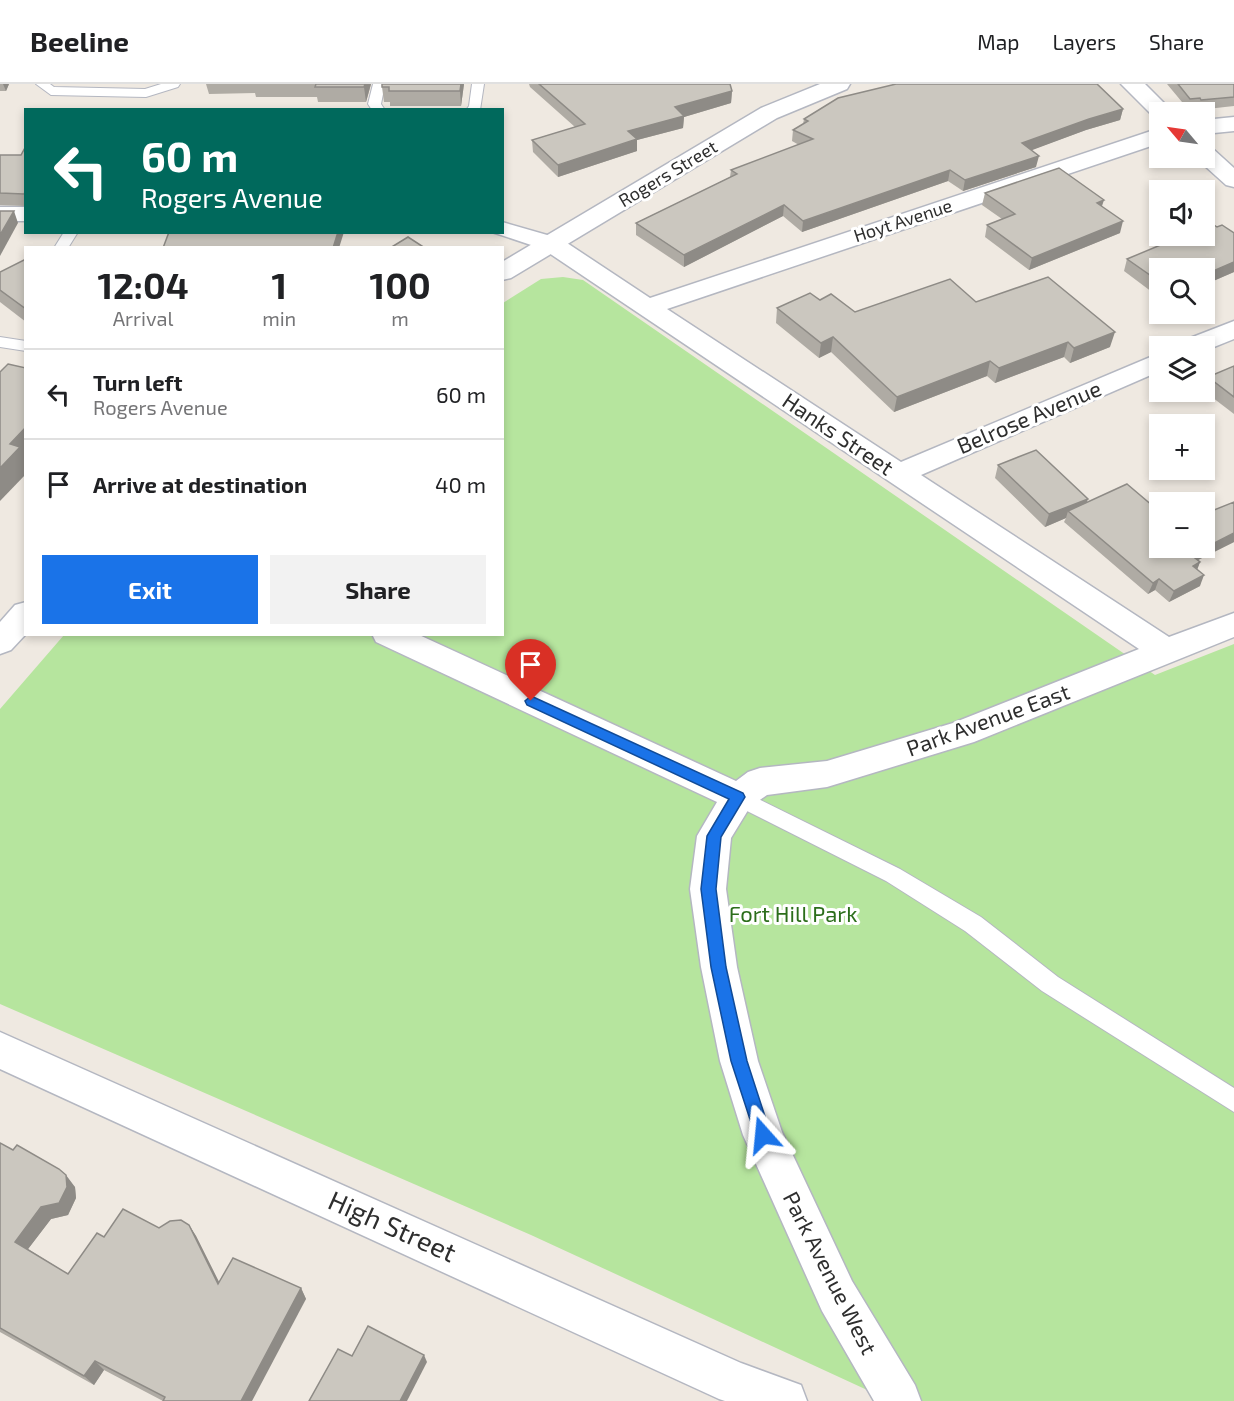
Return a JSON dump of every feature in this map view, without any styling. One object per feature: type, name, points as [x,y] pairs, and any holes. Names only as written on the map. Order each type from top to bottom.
[{"type":"street","name":"Rogers Street","points":[[504,272],[769,113],[839,84]]},
{"type":"street","points":[[1132,84],[1151,102]]},
{"type":"street","points":[[1215,126],[1234,124]]},
{"type":"street","name":"Hoyt Avenue","points":[[647,307],[1149,139]]},
{"type":"street","points":[[1215,163],[1234,180]]},
{"type":"street","points":[[0,214],[24,214]]},
{"type":"street","name":"Hanks Street","points":[[504,230],[552,244],[1167,652]]},
{"type":"street","points":[[1215,338],[1234,330]]},
{"type":"street","name":"Belrose Avenue","points":[[898,474],[1149,367]]},
{"type":"street","points":[[0,642],[24,615]]},
{"type":"street","name":"Park Avenue East","points":[[738,797],[760,782],[827,774],[962,733],[1234,624]]},
{"type":"street","points":[[391,636],[738,797]]},
{"type":"street","name":"Park Avenue West","points":[[738,797],[714,836],[708,889],[718,967],[739,1061],[763,1135],[798,1214],[837,1296],[892,1400]]},
{"type":"street","name":"High Street","points":[[0,1050],[735,1383],[785,1401]]},
{"type":"lane","points":[[42,84],[51,91],[146,93],[174,84]]},
{"type":"lane","points":[[377,108],[374,104],[379,84]]},
{"type":"lane","points":[[475,108],[478,84]]},
{"type":"lane","points":[[0,342],[24,346]]},
{"type":"lane","points":[[738,797],[893,875],[934,900],[973,924],[1050,984],[1234,1101]]},
{"type":"green space","name":"Fort Hill Park","points":[[563,277],[583,280],[1155,675],[1234,644],[1234,1401],[891,1401],[531,1235],[0,1004],[0,709],[63,636],[504,636],[504,302],[541,279]]},
{"type":"building","points":[[316,84],[365,84],[364,87],[315,87]]},
{"type":"building","points":[[382,84],[461,84],[460,91],[389,91],[389,87],[382,87]]},
{"type":"building","points":[[539,84],[730,84],[732,91],[675,107],[684,116],[628,131],[637,139],[558,165],[532,140],[585,124]]},
{"type":"building","points":[[896,84],[1097,84],[1123,109],[1022,143],[1039,156],[965,180],[950,170],[803,221],[784,205],[684,255],[636,223],[737,174],[731,170],[813,139],[793,130],[808,121],[804,119],[838,98]]},
{"type":"building","points":[[1178,84],[1234,84],[1234,97],[1190,99]]},
{"type":"building","points":[[24,150],[24,194],[0,193],[0,155],[21,155]]},
{"type":"building","points":[[1059,168],[1104,200],[1097,203],[1123,221],[1032,258],[987,225],[1015,214],[985,193]]},
{"type":"building","points":[[0,211],[14,211],[0,235]]},
{"type":"building","points":[[1222,225],[1234,233],[1234,262],[1215,270],[1215,258],[1149,258],[1149,274],[1127,259],[1158,246],[1215,246],[1215,226]]},
{"type":"building","points":[[168,234],[337,234],[334,246],[164,246]]},
{"type":"building","points":[[408,237],[422,246],[393,246]]},
{"type":"building","points":[[24,260],[24,308],[0,290],[0,272]]},
{"type":"building","points":[[1048,277],[1115,332],[1074,348],[1068,342],[999,368],[990,361],[897,397],[833,337],[821,343],[777,308],[810,293],[820,300],[831,294],[855,312],[950,279],[976,302]]},
{"type":"building","points":[[8,364],[24,368],[24,429],[10,444],[20,447],[0,468],[0,372]]},
{"type":"building","points":[[1234,366],[1234,397],[1215,382],[1215,374]]},
{"type":"building","points":[[1036,450],[1088,499],[1049,514],[998,465]]},
{"type":"building","points":[[1127,484],[1149,503],[1149,558],[1195,558],[1200,562],[1193,566],[1204,575],[1174,591],[1159,579],[1153,583],[1068,511]]},
{"type":"building","points":[[1234,502],[1234,533],[1215,543],[1215,510]]},
{"type":"building","points":[[0,1143],[13,1150],[17,1145],[66,1175],[67,1187],[59,1203],[41,1207],[15,1242],[68,1274],[97,1233],[104,1237],[123,1209],[159,1228],[170,1221],[181,1220],[189,1225],[218,1284],[233,1258],[301,1288],[241,1401],[163,1401],[165,1397],[95,1361],[84,1376],[0,1328]]},
{"type":"building","points":[[368,1326],[424,1355],[400,1401],[309,1401],[338,1349],[352,1356]]},
{"type":"route","points":[[531,701],[738,797],[714,836],[708,889],[718,967],[739,1061],[763,1135]]}]
